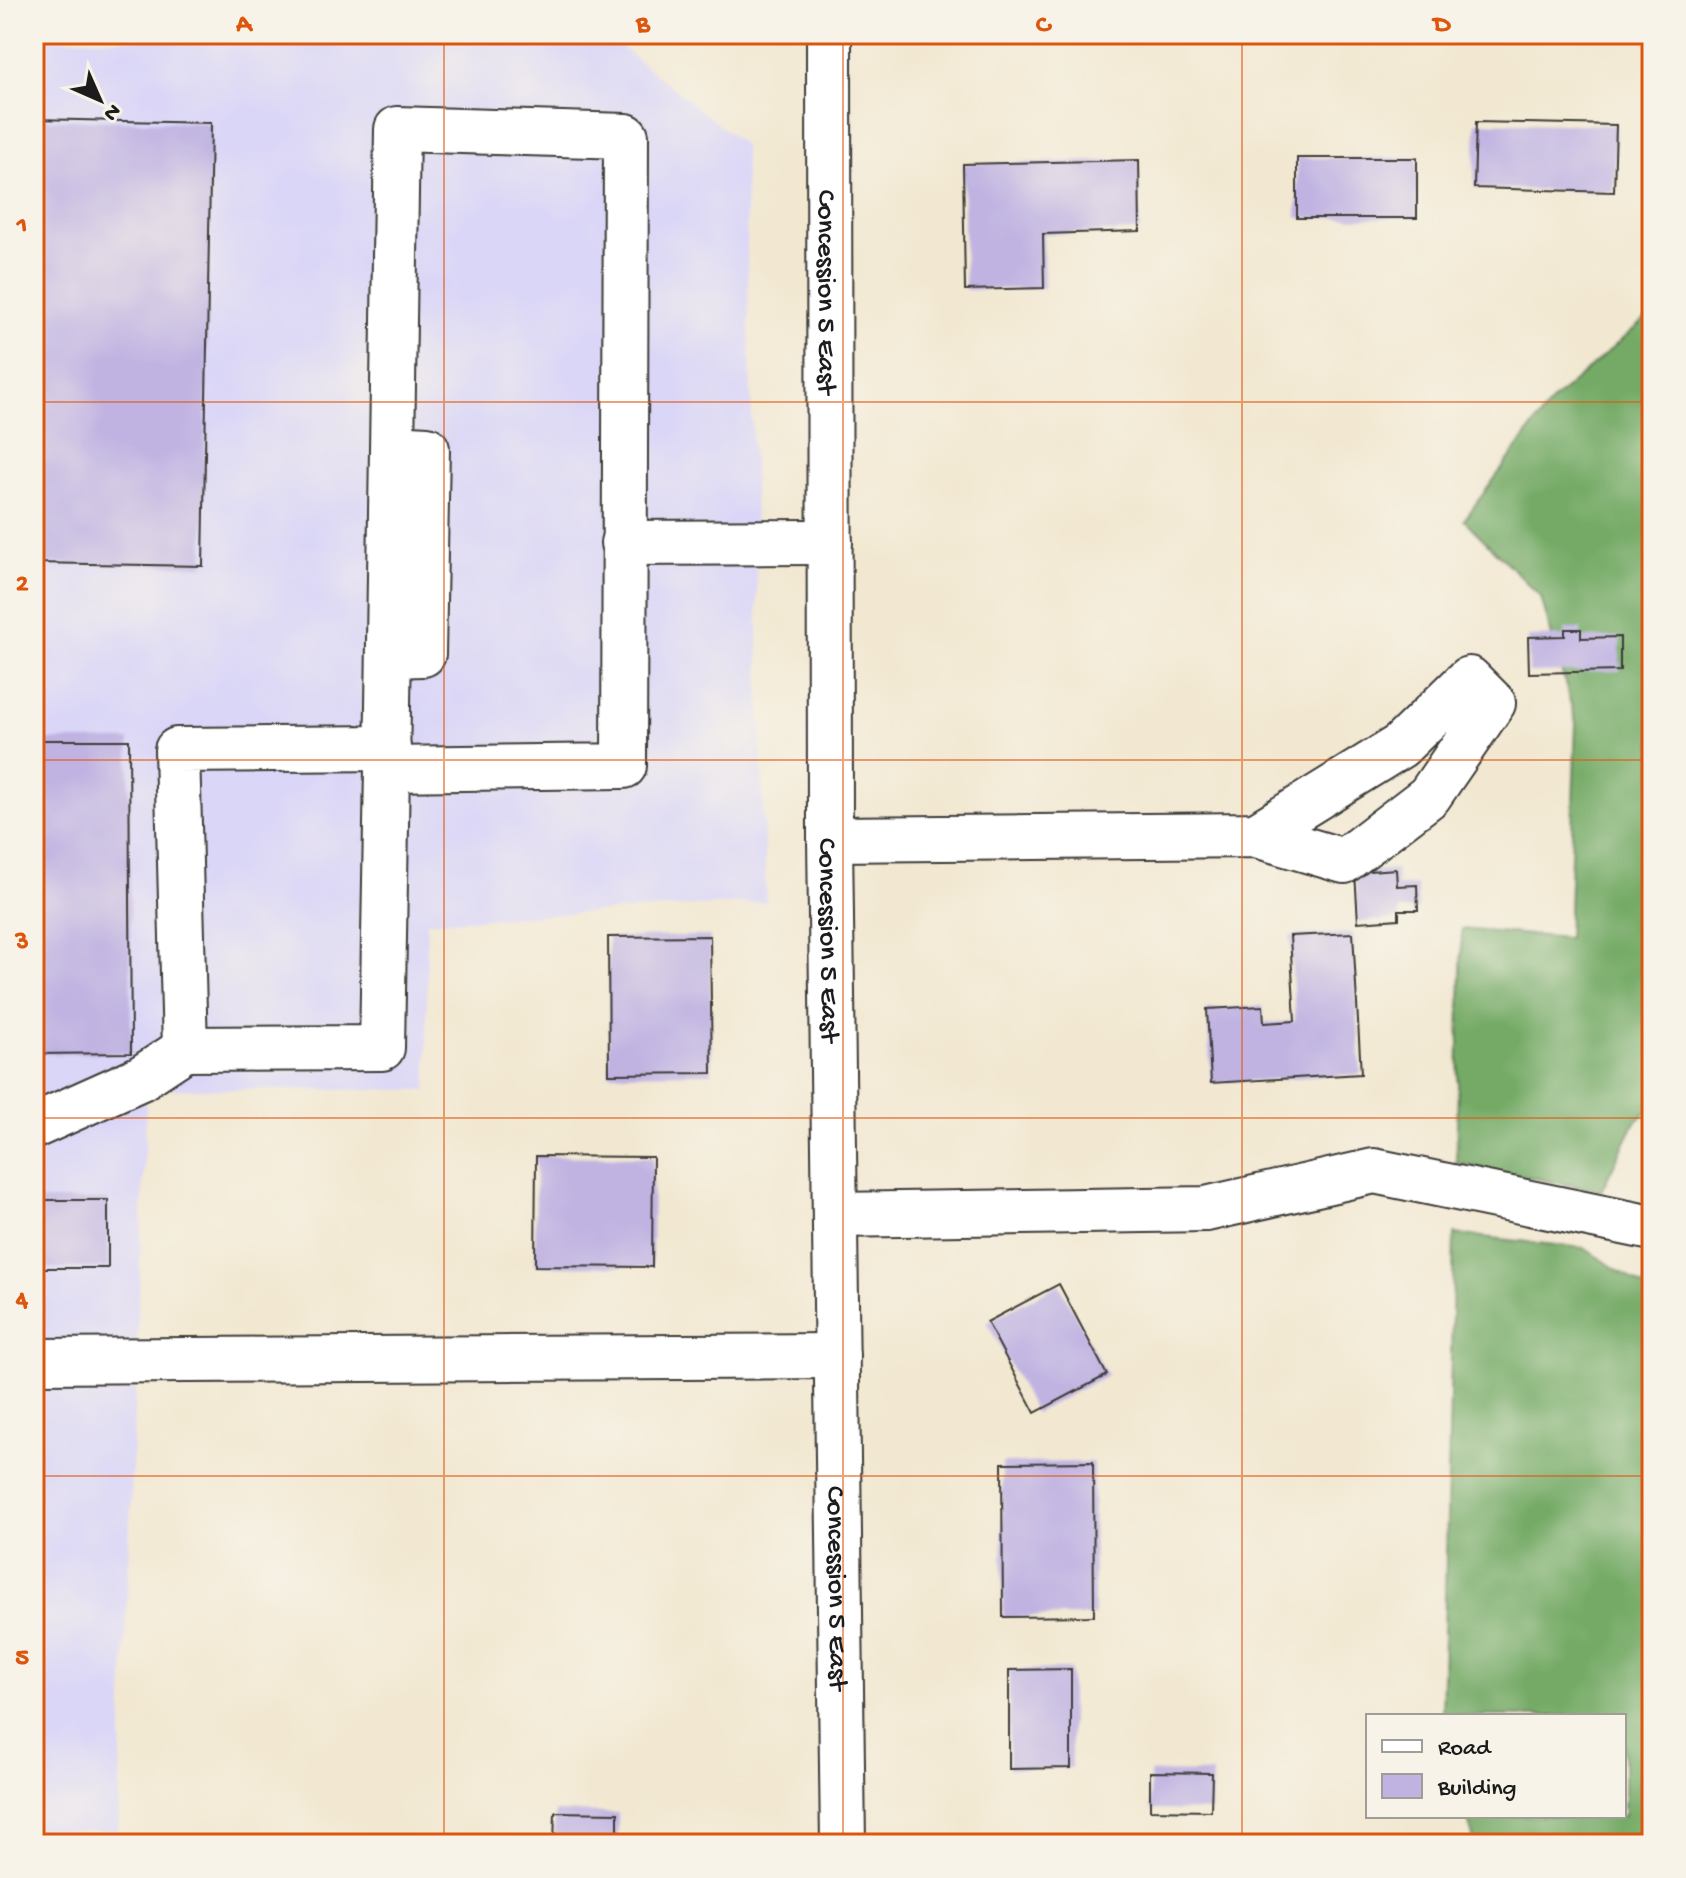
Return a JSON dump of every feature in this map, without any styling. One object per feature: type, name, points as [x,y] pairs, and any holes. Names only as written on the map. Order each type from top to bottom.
[{"type":"street","name":"Concession 5 East","points":[[829,34],[830,839],[843,1844]]},
{"type":"street","points":[[34,1126],[141,1078],[185,1049],[382,1048],[388,758],[397,129],[626,136],[624,766],[388,758],[177,750],[185,1049]]},
{"type":"street","points":[[623,543],[830,542]]},
{"type":"street","points":[[830,839],[1256,835],[1344,861],[1429,796],[1493,703],[1469,679],[1400,746],[1256,835]]},
{"type":"street","points":[[836,1215],[1206,1209],[1374,1171],[1652,1228]]},
{"type":"street","points":[[34,1361],[837,1356]]},
{"type":"shaded area","points":[[34,39],[615,42],[744,145],[766,902],[427,922],[427,1090],[147,1089],[118,1831],[34,1831]]},
{"type":"green space","points":[[1652,313],[1652,1107],[1635,1122],[1601,1191],[1456,1163],[1462,929],[1568,938],[1576,723],[1541,597],[1464,520],[1552,401]]},
{"type":"green space","points":[[1454,1234],[1584,1248],[1642,1286],[1652,1285],[1652,1844],[1475,1844],[1468,1818],[1626,1818],[1626,1714],[1442,1714]]},
{"type":"building","points":[[34,119],[211,123],[203,566],[34,563]]},
{"type":"building","points":[[1476,122],[1616,125],[1614,192],[1474,188]]},
{"type":"building","points":[[1297,158],[1417,158],[1417,218],[1297,218]]},
{"type":"building","points":[[1139,160],[1140,231],[1043,234],[1044,288],[965,290],[963,164]]},
{"type":"building","points":[[1565,629],[1581,629],[1581,638],[1620,637],[1620,671],[1529,673],[1528,637],[1565,636]]},
{"type":"building","points":[[34,740],[129,740],[131,1053],[34,1054]]},
{"type":"building","points":[[1396,869],[1397,886],[1417,885],[1418,910],[1399,910],[1399,919],[1358,922],[1355,872]]},
{"type":"building","points":[[1353,933],[1361,1074],[1211,1083],[1207,1009],[1263,1006],[1264,1023],[1295,1021],[1290,936]]},
{"type":"building","points":[[710,936],[712,1073],[609,1074],[608,937]]},
{"type":"building","points":[[536,1156],[653,1157],[652,1267],[535,1266]]},
{"type":"building","points":[[34,1200],[108,1200],[108,1268],[34,1268]]},
{"type":"building","points":[[1059,1284],[1107,1375],[1035,1413],[987,1322]]},
{"type":"building","points":[[1093,1462],[1094,1616],[1003,1617],[1002,1463]]},
{"type":"building","points":[[1071,1669],[1071,1768],[1009,1769],[1009,1670]]},
{"type":"building","points":[[1150,1772],[1212,1773],[1211,1811],[1150,1810]]},
{"type":"building","points":[[555,1812],[618,1813],[618,1844],[554,1844]]}]
